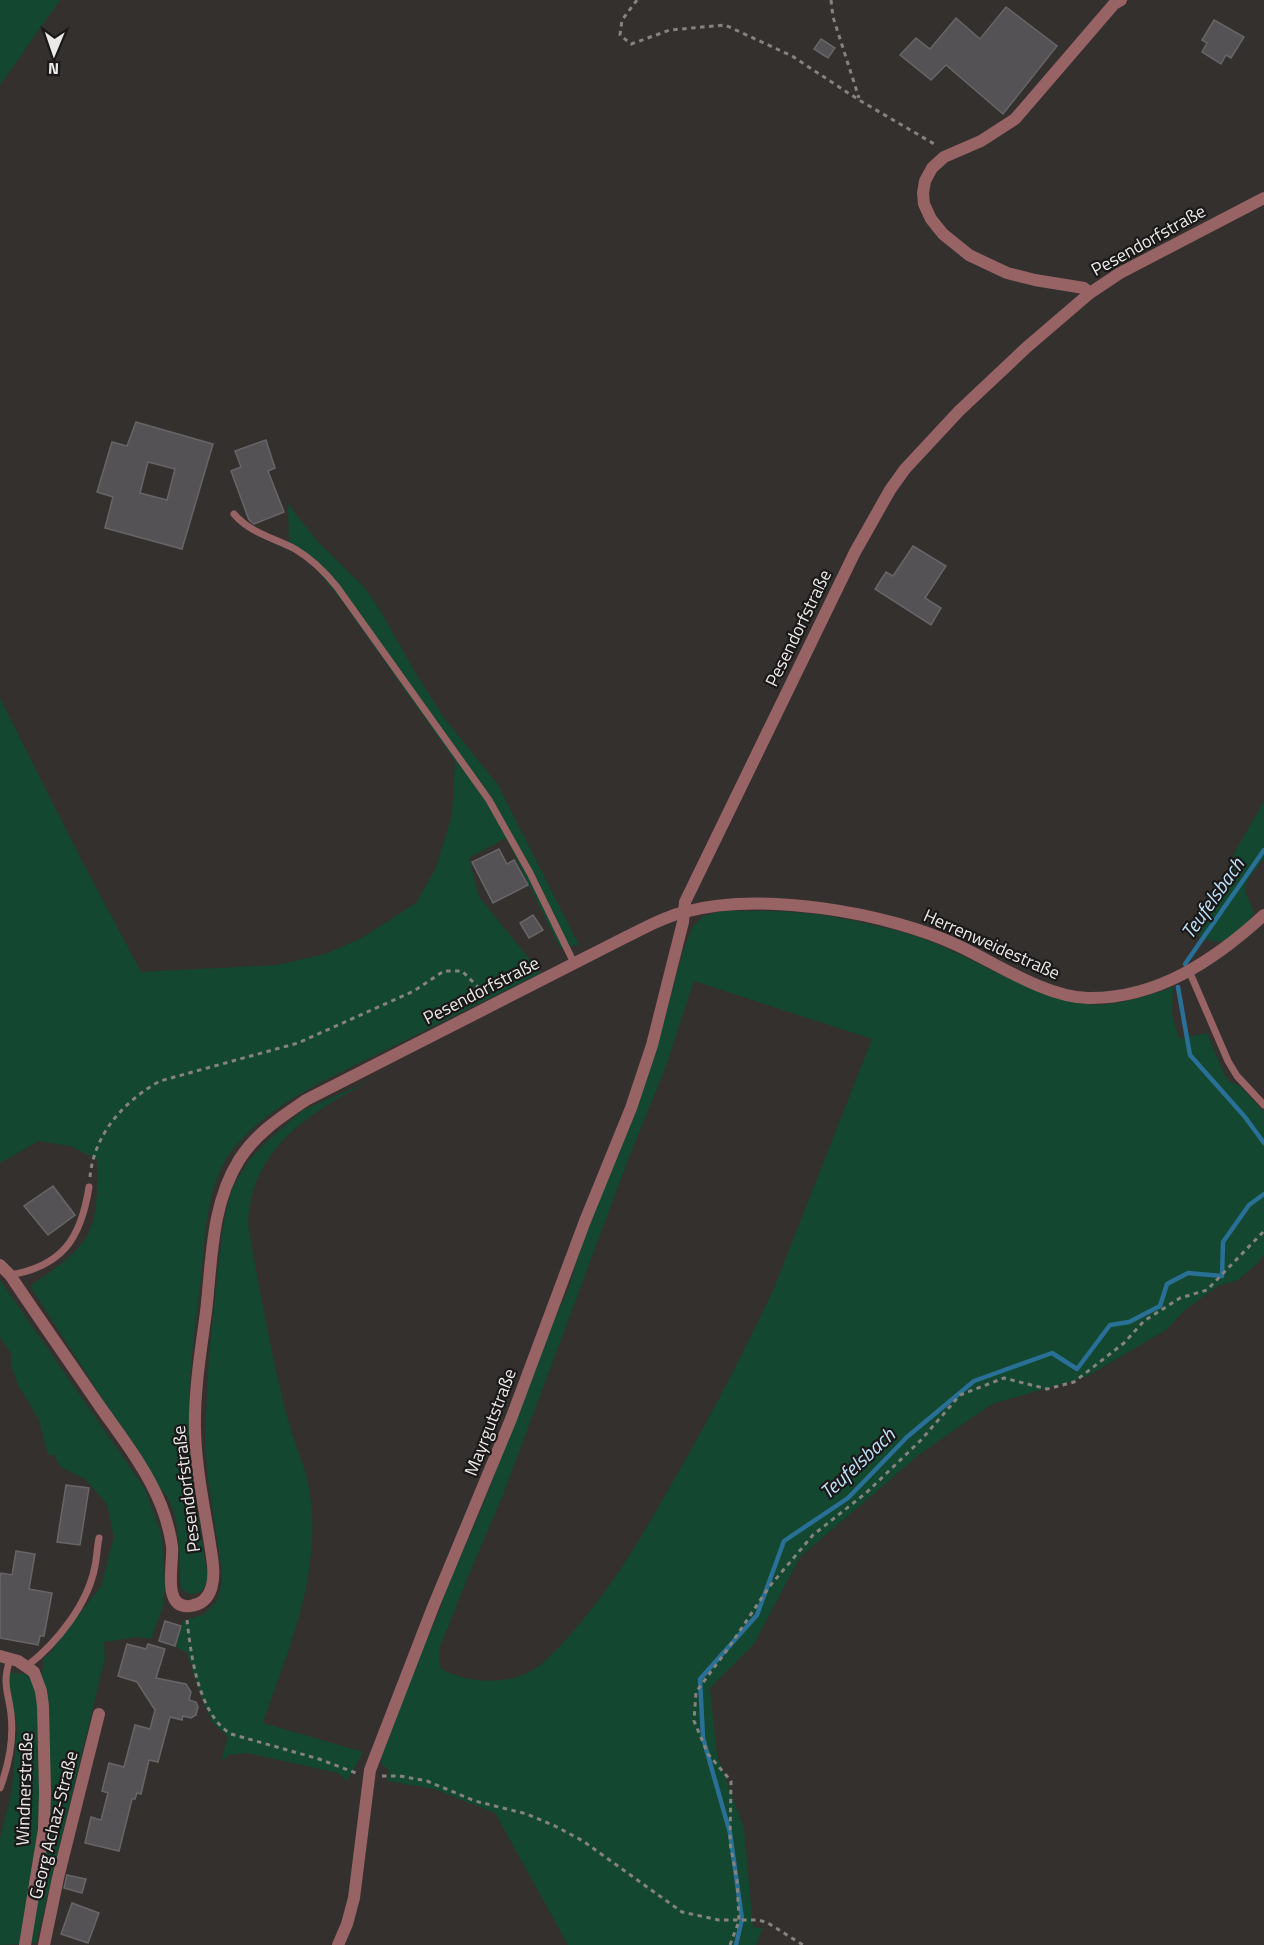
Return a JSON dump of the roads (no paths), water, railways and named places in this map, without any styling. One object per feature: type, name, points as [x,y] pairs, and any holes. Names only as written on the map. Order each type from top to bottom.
[{"type":"street","points":[[1090,293],[1084,288],[1035,280],[997,269],[969,255],[943,234],[931,219],[924,204],[923,194],[932,168],[944,157],[981,141],[1015,119],[1114,4],[1121,0]]},
{"type":"street","name":"Pesendorfstraße","points":[[0,1265],[10,1275],[153,1487],[169,1531],[172,1549],[170,1585],[172,1596],[177,1602],[186,1606],[203,1601],[210,1593],[214,1577],[196,1451],[195,1420],[214,1237],[220,1204],[228,1182],[252,1142],[280,1117],[306,1100],[656,922],[683,912],[689,893],[855,552],[890,490],[905,469],[959,411],[1035,339],[1090,293],[1120,273],[1264,198]]},
{"type":"street","name":"Herrenweidestraße","points":[[683,912],[754,904],[834,910],[877,918],[917,929],[956,944],[1045,988],[1065,995],[1087,998],[1128,993],[1190,972],[1225,950],[1264,915]]},
{"type":"street","name":"Mayrgutstraße","points":[[338,1945],[354,1898],[370,1770],[415,1653],[511,1419],[630,1108],[652,1045],[680,934],[683,912]]},
{"type":"street","points":[[5,1657],[27,1666]]},
{"type":"street","name":"Windnerstraße","points":[[25,1945],[42,1840],[45,1792],[41,1691],[37,1678],[27,1666]]},
{"type":"street","name":"Georg Achaz-Straße","points":[[44,1945],[57,1878],[99,1714]]},
{"type":"lane","points":[[234,514],[249,528],[307,557],[327,574],[337,587],[489,800],[530,873],[574,963]]},
{"type":"lane","points":[[1190,972],[1228,1061],[1250,1091],[1264,1105]]},
{"type":"lane","points":[[10,1275],[36,1268],[61,1254],[84,1218],[89,1187]]},
{"type":"lane","points":[[27,1666],[54,1643],[83,1596],[95,1567],[99,1538]]},
{"type":"lane","points":[[0,1788],[11,1754],[11,1714],[4,1683],[5,1657]]},
{"type":"waterway","name":"Teufelsbach","points":[[1185,964],[1264,850]]},
{"type":"waterway","name":"Teufelsbach","points":[[1178,987],[1190,1055],[1245,1117],[1264,1143]]},
{"type":"waterway","name":"Teufelsbach","points":[[736,1945],[742,1919],[730,1833],[703,1738],[700,1679],[757,1615],[784,1541],[848,1498],[907,1437],[974,1381],[1052,1353],[1077,1369],[1110,1325],[1129,1322],[1160,1306],[1167,1284],[1188,1273],[1222,1276],[1223,1242],[1249,1205],[1264,1194]]}]
